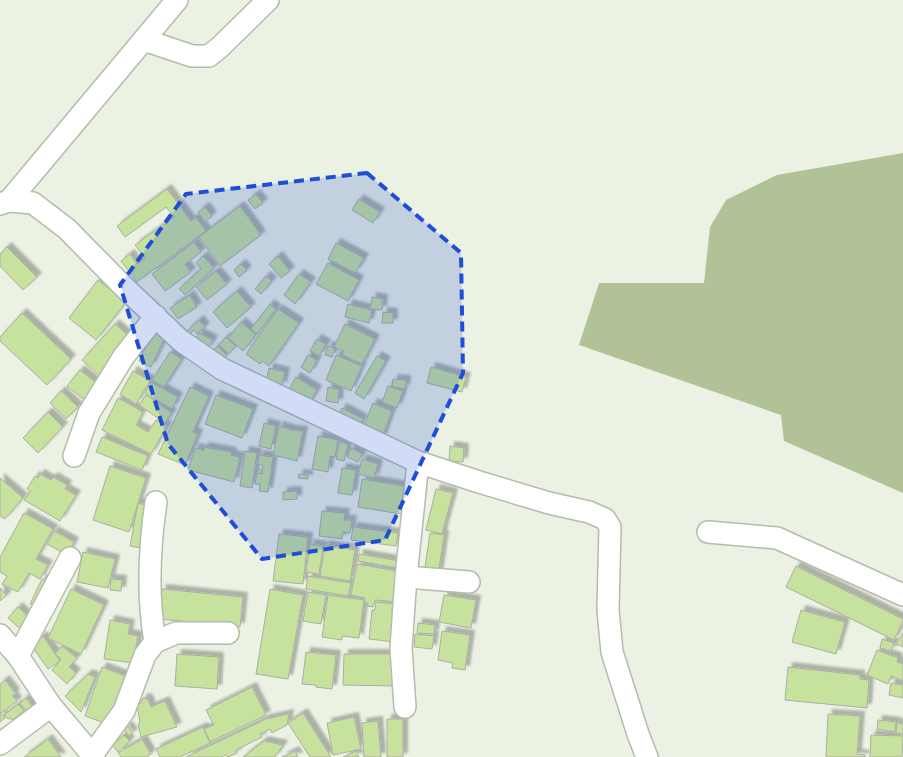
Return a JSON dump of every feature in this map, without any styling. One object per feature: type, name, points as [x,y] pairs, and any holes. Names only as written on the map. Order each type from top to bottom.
[{"type":"street","points":[[3,198],[144,40],[177,0]]},
{"type":"street","points":[[144,40],[192,56],[209,56],[220,48],[268,0]]},
{"type":"street","points":[[3,198],[32,203],[67,229],[180,340],[222,369],[418,462],[514,493],[589,512],[605,519],[610,527],[608,610],[612,652],[647,757]]},
{"type":"street","points":[[74,456],[89,413],[124,356],[156,316]]},
{"type":"street","points":[[405,707],[401,648],[418,462]]},
{"type":"street","points":[[155,642],[151,619],[150,592],[151,538],[156,502]]},
{"type":"street","points":[[708,532],[777,538],[903,595]]},
{"type":"street","points":[[18,656],[70,558]]},
{"type":"street","points":[[406,577],[469,582]]},
{"type":"street","points":[[0,635],[18,656],[51,706],[93,756],[124,711],[145,655],[155,642],[176,633],[228,633]]},
{"type":"street","points":[[0,744],[51,706]]},
{"type":"highlighted area","points":[[367,173],[461,253],[463,373],[385,540],[262,559],[168,444],[120,285],[186,194]]},
{"type":"green space","points":[[903,153],[903,493],[784,441],[781,415],[579,345],[599,283],[704,283],[710,227],[726,200],[777,175]]},
{"type":"building","points":[[167,189],[191,221],[196,217],[206,231],[137,282],[121,261],[130,254],[137,264],[145,258],[135,245],[174,217],[166,207],[125,237],[117,226]]},
{"type":"building","points":[[256,194],[263,203],[255,209],[248,200]]},
{"type":"building","points":[[359,199],[380,212],[373,223],[352,210]]},
{"type":"building","points":[[240,206],[261,235],[220,266],[199,237]]},
{"type":"building","points":[[205,207],[212,216],[205,222],[198,212]]},
{"type":"building","points":[[194,242],[201,252],[185,264],[191,272],[165,291],[152,274]]},
{"type":"building","points":[[336,243],[364,258],[355,273],[328,259]]},
{"type":"building","points":[[7,247],[37,277],[23,290],[0,266],[0,254]]},
{"type":"building","points":[[203,256],[214,268],[185,295],[179,289],[201,269],[196,263]]},
{"type":"building","points":[[278,256],[290,271],[281,278],[269,264]]},
{"type":"building","points":[[328,263],[359,280],[348,301],[316,284]]},
{"type":"building","points":[[241,264],[247,270],[239,277],[234,270]]},
{"type":"building","points":[[216,271],[227,284],[207,300],[196,287]]},
{"type":"building","points":[[299,274],[311,282],[295,304],[284,295]]},
{"type":"building","points":[[266,276],[272,281],[261,294],[255,289]]},
{"type":"building","points":[[98,280],[126,302],[96,340],[69,318]]},
{"type":"building","points":[[237,291],[251,307],[227,328],[213,312]]},
{"type":"building","points":[[190,295],[197,307],[178,319],[170,308]]},
{"type":"building","points":[[372,297],[383,299],[382,310],[370,309]]},
{"type":"building","points":[[270,304],[276,309],[257,334],[251,329]]},
{"type":"building","points":[[348,304],[372,310],[369,323],[345,317]]},
{"type":"building","points":[[278,309],[299,323],[269,366],[262,361],[260,364],[246,354]]},
{"type":"building","points":[[383,312],[393,313],[393,323],[382,323]]},
{"type":"building","points":[[22,313],[71,359],[47,385],[0,341],[0,337]]},
{"type":"building","points":[[199,320],[205,327],[197,334],[194,330],[190,334],[187,331]]},
{"type":"building","points":[[241,322],[256,335],[243,351],[228,338]]},
{"type":"building","points":[[115,324],[134,341],[100,377],[82,360]]},
{"type":"building","points":[[345,324],[375,339],[362,364],[342,355],[344,351],[334,347]]},
{"type":"building","points":[[154,330],[166,335],[151,367],[139,361]]},
{"type":"building","points":[[199,333],[213,340],[208,349],[194,342]]},
{"type":"building","points":[[226,337],[236,346],[228,354],[219,345]]},
{"type":"building","points":[[317,339],[326,344],[319,356],[310,351]]},
{"type":"building","points":[[218,346],[227,355],[221,361],[211,352]]},
{"type":"building","points":[[328,346],[335,348],[332,357],[325,355]]},
{"type":"building","points":[[170,352],[182,359],[164,387],[152,380]]},
{"type":"building","points":[[308,355],[317,360],[310,373],[301,367]]},
{"type":"building","points":[[336,355],[362,366],[351,391],[326,380]]},
{"type":"building","points":[[377,356],[386,361],[364,399],[355,393]]},
{"type":"building","points":[[431,367],[466,377],[462,392],[427,383]]},
{"type":"building","points":[[269,368],[285,372],[282,386],[266,383]]},
{"type":"building","points":[[80,370],[100,386],[87,402],[67,386]]},
{"type":"building","points":[[133,371],[150,381],[136,404],[120,394]]},
{"type":"building","points":[[296,377],[317,390],[308,405],[287,393]]},
{"type":"building","points":[[393,379],[406,380],[405,389],[392,387]]},
{"type":"building","points":[[151,382],[178,397],[172,409],[145,393]]},
{"type":"building","points":[[388,386],[403,391],[397,408],[382,402]]},
{"type":"building","points":[[190,387],[209,396],[193,432],[198,434],[185,465],[158,454]]},
{"type":"building","points":[[328,387],[339,389],[338,403],[326,401]]},
{"type":"building","points":[[61,391],[78,407],[66,419],[50,403]]},
{"type":"building","points":[[146,395],[172,413],[165,423],[139,405]]},
{"type":"building","points":[[216,395],[253,409],[242,438],[205,424]]},
{"type":"building","points":[[118,398],[143,412],[136,425],[148,432],[156,420],[167,426],[151,454],[102,430]]},
{"type":"building","points":[[373,403],[392,411],[382,438],[362,430]]},
{"type":"building","points":[[342,408],[363,419],[358,429],[337,418]]},
{"type":"building","points":[[48,412],[63,427],[38,453],[23,438]]},
{"type":"building","points":[[264,423],[276,426],[271,449],[259,446]]},
{"type":"building","points":[[279,426],[303,431],[297,461],[273,455]]},
{"type":"building","points":[[318,436],[338,440],[335,457],[330,456],[328,472],[312,469]]},
{"type":"building","points":[[102,437],[148,456],[142,470],[96,452]]},
{"type":"building","points":[[339,442],[348,444],[344,461],[336,459]]},
{"type":"building","points":[[450,446],[464,448],[463,462],[449,461]]},
{"type":"building","points":[[204,447],[232,452],[231,455],[240,457],[234,482],[188,470],[195,448],[204,450]]},
{"type":"building","points":[[351,448],[362,454],[358,462],[347,457]]},
{"type":"building","points":[[245,451],[257,453],[252,488],[240,486]]},
{"type":"building","points":[[259,455],[273,457],[268,492],[259,491],[260,484],[255,484],[257,473],[262,474],[263,465],[258,465]]},
{"type":"building","points":[[362,459],[378,464],[374,478],[358,474]]},
{"type":"building","points":[[110,466],[146,478],[129,532],[93,520]]},
{"type":"building","points":[[342,468],[356,470],[352,495],[338,493]]},
{"type":"building","points":[[40,474],[51,480],[53,477],[67,485],[65,489],[76,495],[60,521],[24,500],[30,491],[27,489],[35,476],[38,478]]},
{"type":"building","points":[[299,474],[308,475],[308,479],[298,478]]},
{"type":"building","points":[[0,478],[23,498],[5,519],[0,516]]},
{"type":"building","points":[[362,479],[411,487],[407,515],[358,507]]},
{"type":"building","points":[[436,489],[453,493],[442,534],[426,530]]},
{"type":"building","points":[[297,491],[297,499],[283,500],[283,492]]},
{"type":"building","points":[[138,503],[154,507],[146,549],[130,546]]},
{"type":"building","points":[[322,511],[345,513],[344,520],[352,520],[350,533],[343,532],[342,539],[319,536]]},
{"type":"building","points":[[24,513],[53,529],[36,559],[48,565],[40,579],[29,573],[18,592],[2,584],[7,576],[0,572],[0,557]]},
{"type":"building","points":[[353,527],[398,533],[396,546],[351,540]]},
{"type":"building","points":[[54,531],[74,542],[67,555],[47,544]]},
{"type":"building","points":[[430,533],[444,535],[438,576],[424,574]]},
{"type":"building","points":[[279,534],[308,537],[303,584],[273,581]]},
{"type":"building","points":[[310,544],[323,546],[319,574],[306,572]]},
{"type":"building","points":[[325,545],[355,550],[350,581],[320,576]]},
{"type":"building","points":[[83,552],[115,559],[108,588],[77,582]]},
{"type":"building","points":[[359,554],[406,562],[404,569],[358,561]]},
{"type":"building","points":[[357,564],[403,572],[398,602],[375,600],[373,607],[367,606],[368,603],[365,603],[365,598],[351,595]]},
{"type":"building","points":[[796,566],[903,619],[894,640],[786,587]]},
{"type":"building","points":[[308,576],[351,583],[348,596],[306,589]]},
{"type":"building","points":[[42,579],[51,584],[40,608],[30,604]]},
{"type":"building","points":[[111,579],[122,580],[121,591],[110,590]]},
{"type":"building","points":[[0,588],[7,595],[0,601]]},
{"type":"building","points":[[71,589],[104,605],[81,654],[48,638]]},
{"type":"building","points":[[162,589],[243,597],[240,627],[159,619]]},
{"type":"building","points":[[270,589],[303,595],[288,679],[256,674]]},
{"type":"building","points":[[308,592],[326,595],[321,624],[303,621]]},
{"type":"building","points":[[328,595],[364,600],[359,638],[342,636],[342,640],[322,637]]},
{"type":"building","points":[[444,595],[476,600],[471,628],[439,622]]},
{"type":"building","points":[[376,602],[398,604],[394,642],[369,639],[372,610],[375,610]]},
{"type":"building","points":[[18,607],[35,623],[25,633],[8,618]]},
{"type":"building","points":[[801,610],[845,622],[836,654],[792,642]]},
{"type":"building","points":[[110,620],[130,624],[128,634],[138,636],[133,663],[104,659]]},
{"type":"building","points":[[418,623],[435,625],[434,634],[417,633]]},
{"type":"building","points":[[442,631],[470,635],[465,670],[452,668],[453,663],[438,660]]},
{"type":"building","points":[[903,633],[903,647],[896,644]]},
{"type":"building","points":[[415,634],[434,636],[432,649],[414,647]]},
{"type":"building","points":[[43,636],[60,661],[48,669],[31,645]]},
{"type":"building","points":[[882,639],[894,643],[891,651],[880,648]]},
{"type":"building","points":[[62,646],[77,658],[69,667],[76,673],[67,684],[52,670],[61,659],[55,654]]},
{"type":"building","points":[[877,650],[898,658],[897,662],[903,664],[903,681],[891,676],[888,684],[867,675]]},
{"type":"building","points":[[306,652],[336,655],[332,689],[302,684]]},
{"type":"building","points":[[177,654],[219,657],[217,689],[175,686]]},
{"type":"building","points":[[344,654],[394,654],[394,686],[343,685]]},
{"type":"building","points":[[102,667],[133,679],[110,725],[85,716]]},
{"type":"building","points":[[788,667],[860,675],[860,679],[869,680],[867,708],[785,700]]},
{"type":"building","points":[[88,674],[95,677],[81,712],[65,696]]},
{"type":"building","points":[[5,680],[15,693],[13,696],[17,701],[1,713],[5,718],[0,722],[0,684]]},
{"type":"building","points":[[891,683],[903,685],[903,698],[889,695]]},
{"type":"building","points":[[252,687],[266,715],[210,742],[204,729],[214,725],[206,710]]},
{"type":"building","points":[[26,698],[32,706],[37,702],[41,708],[30,717],[20,703]]},
{"type":"building","points":[[143,698],[148,699],[151,707],[165,701],[177,727],[141,737],[137,704],[141,703]]},
{"type":"building","points":[[18,704],[24,711],[12,720],[8,719],[4,715]]},
{"type":"building","points":[[303,713],[331,757],[310,757],[288,723]]},
{"type":"building","points":[[289,714],[287,725],[272,733],[270,729],[260,734],[262,737],[236,750],[237,753],[228,757],[226,755],[221,757],[186,757],[266,719]]},
{"type":"building","points":[[828,714],[860,716],[857,754],[865,755],[865,757],[826,757]]},
{"type":"building","points":[[354,717],[361,749],[333,755],[327,723]]},
{"type":"building","points":[[387,719],[403,719],[403,757],[387,757]]},
{"type":"building","points":[[878,720],[896,722],[895,732],[877,729]]},
{"type":"building","points":[[378,721],[381,757],[364,757],[362,723]]},
{"type":"building","points":[[897,723],[903,724],[903,734],[896,733]]},
{"type":"building","points":[[128,726],[133,733],[129,736],[124,729]]},
{"type":"building","points":[[203,727],[210,743],[180,757],[160,757],[156,749]]},
{"type":"building","points":[[124,735],[130,741],[118,752],[112,745]]},
{"type":"building","points":[[871,735],[903,736],[902,757],[870,757]]},
{"type":"building","points":[[48,739],[61,757],[24,757]]},
{"type":"building","points":[[142,739],[151,754],[148,755],[149,757],[121,757],[118,753]]},
{"type":"building","points":[[264,741],[283,745],[275,757],[243,757]]},
{"type":"building","points":[[295,751],[298,757],[282,757]]},
{"type":"building","points":[[356,751],[359,757],[343,757]]}]
